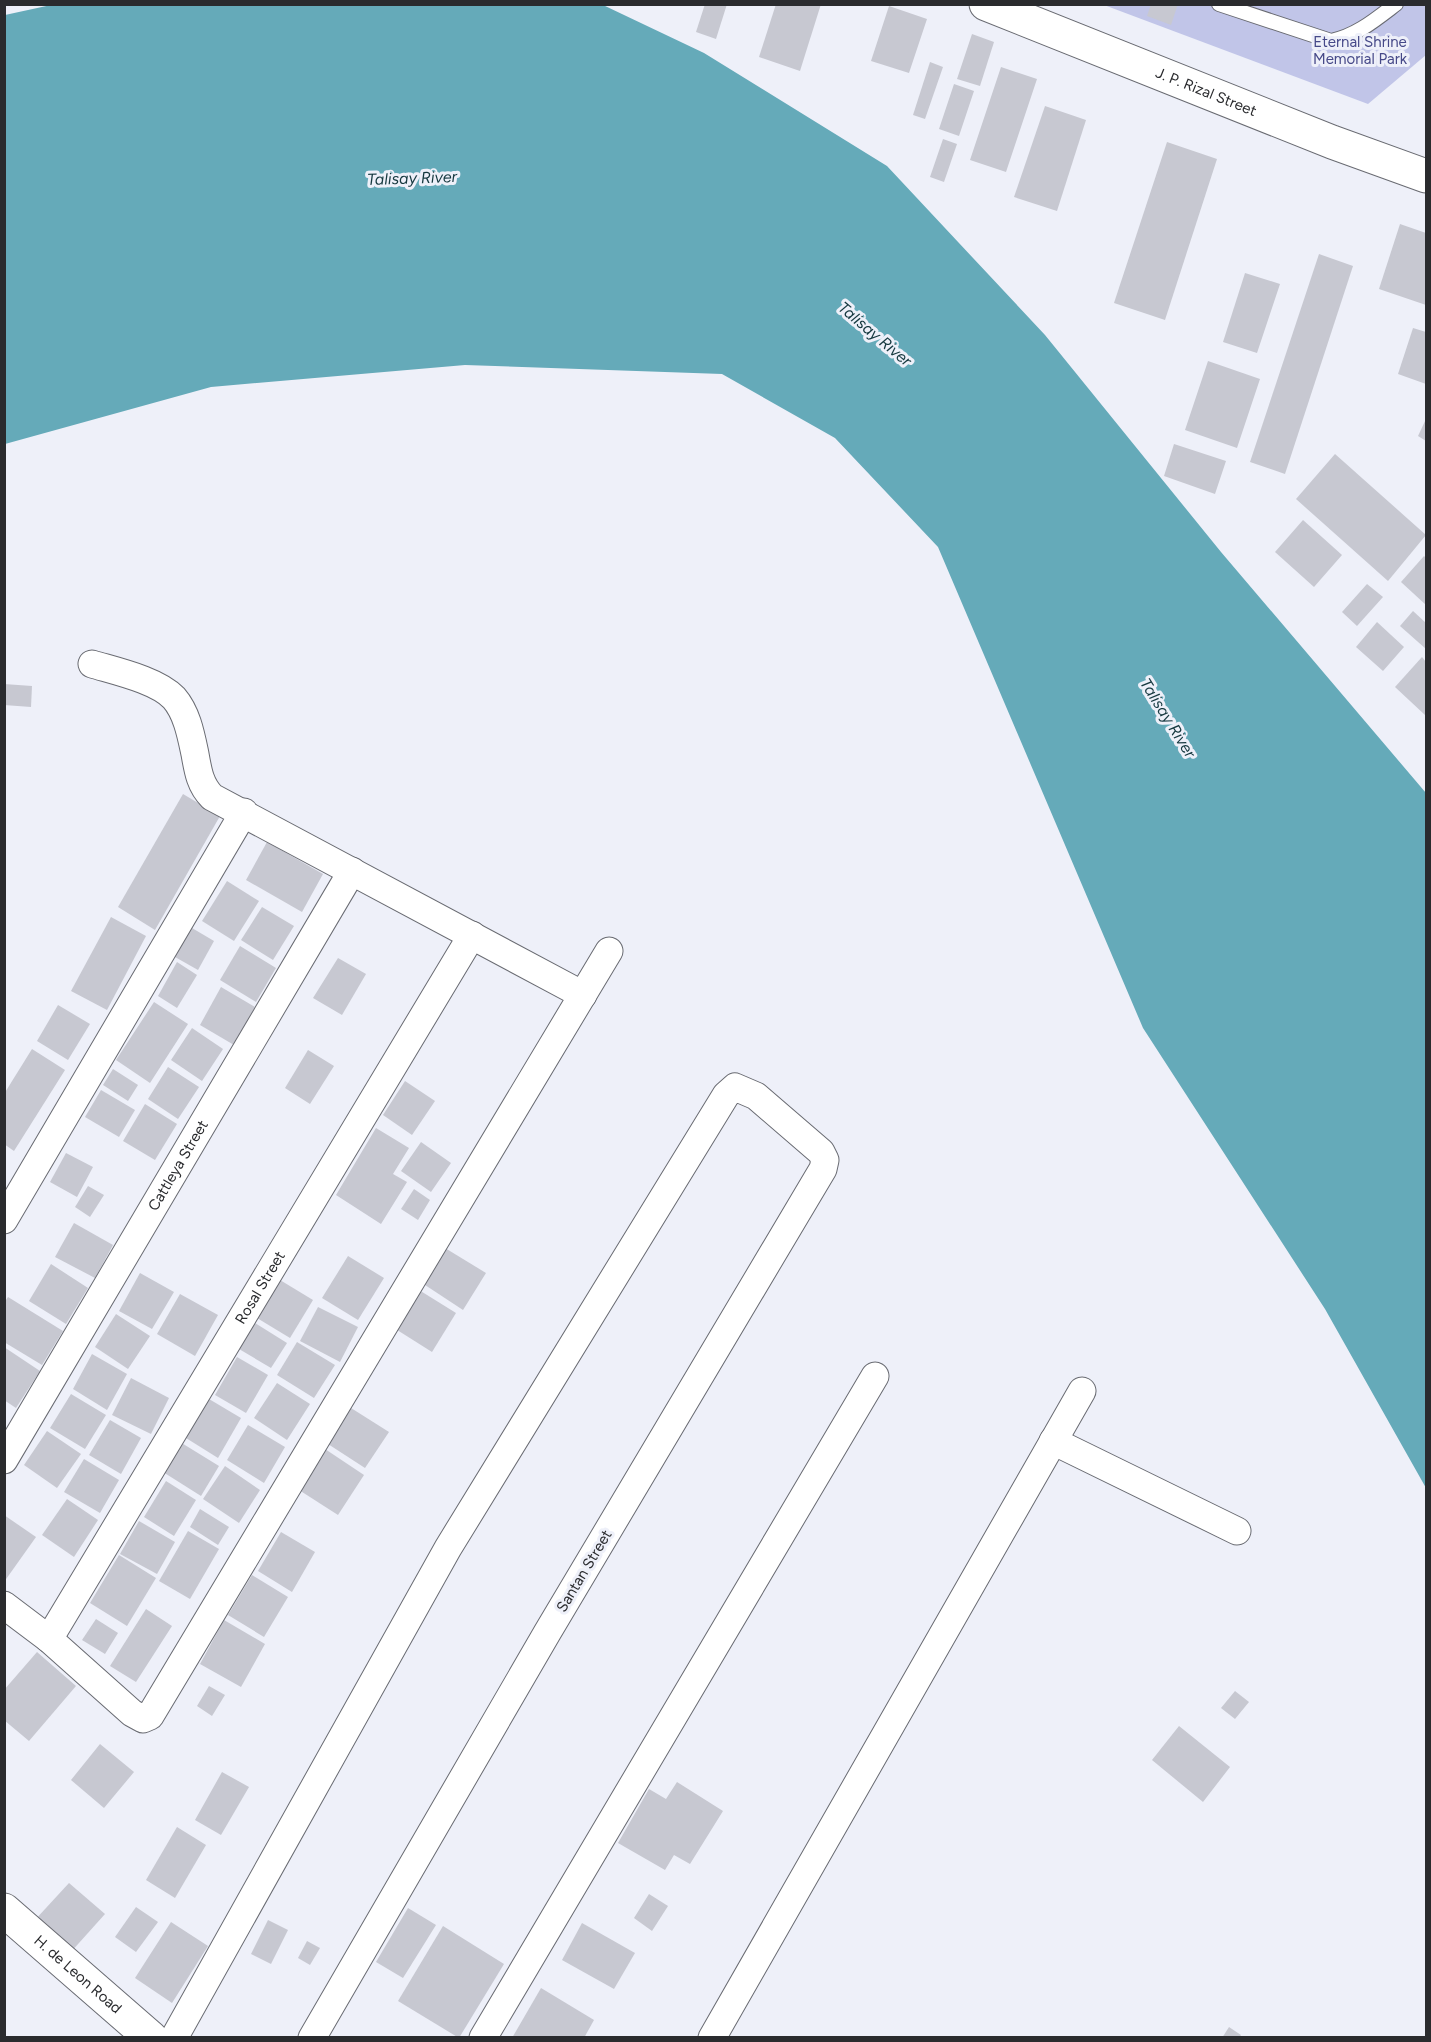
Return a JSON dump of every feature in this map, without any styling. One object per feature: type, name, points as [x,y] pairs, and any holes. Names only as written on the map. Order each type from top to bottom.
[{"type":"street","name":"J. P. Rizal Street","points":[[986,4],[1332,142],[1426,176]]},
{"type":"street","points":[[92,664],[156,686],[173,697],[184,715],[190,732],[200,779],[204,789],[212,797],[244,812],[583,995]]},
{"type":"street","points":[[4,1220],[244,812]]},
{"type":"street","name":"Cattleya Street","points":[[4,1460],[352,872]]},
{"type":"street","name":"Rosal Street","points":[[49,1639],[471,935]]},
{"type":"street","points":[[4,1605],[49,1639],[132,1713],[143,1719],[150,1716],[609,951]]},
{"type":"street","name":"Santan Street","points":[[174,2037],[448,1548],[726,1095],[735,1087],[756,1096],[821,1152],[825,1160],[823,1169],[541,1644],[312,2037]]},
{"type":"street","points":[[483,2037],[874,1376]]},
{"type":"street","points":[[712,2037],[1082,1391]]},
{"type":"street","points":[[1053,1441],[1237,1531]]},
{"type":"street","name":"H. de Leon Road","points":[[4,1910],[151,2037]]},
{"type":"lane","points":[[1225,6],[1331,41],[1347,38],[1372,23],[1396,4]]},
{"type":"green space","name":"Eternal Shrine Memorial Park","points":[[1104,5],[1426,5],[1426,55],[1368,104]]},
{"type":"water","name":"Talisay River","points":[[51,5],[603,5],[704,53],[887,166],[1045,335],[1221,552],[1426,793],[1426,1488],[1325,1309],[1143,1028],[938,547],[835,438],[722,374],[465,365],[211,387],[5,444],[5,15]]},
{"type":"building","points":[[705,4],[727,4],[716,39],[696,32]]},
{"type":"building","points":[[776,4],[821,4],[800,71],[759,57]]},
{"type":"building","points":[[1151,4],[1178,4],[1171,25],[1147,16]]},
{"type":"building","points":[[889,6],[927,19],[909,73],[871,61]]},
{"type":"building","points":[[972,34],[994,42],[980,86],[957,79]]},
{"type":"building","points":[[930,62],[943,67],[925,119],[913,115]]},
{"type":"building","points":[[1001,67],[1037,79],[1006,172],[970,160]]},
{"type":"building","points":[[954,84],[974,91],[959,136],[939,129]]},
{"type":"building","points":[[1045,106],[1086,120],[1057,211],[1014,197]]},
{"type":"building","points":[[943,139],[957,144],[944,182],[930,177]]},
{"type":"building","points":[[1167,142],[1217,159],[1165,320],[1114,303]]},
{"type":"building","points":[[1400,224],[1426,233],[1426,305],[1379,289]]},
{"type":"building","points":[[1319,254],[1353,266],[1285,474],[1250,462]]},
{"type":"building","points":[[1245,273],[1280,284],[1257,353],[1223,342]]},
{"type":"building","points":[[1413,328],[1426,332],[1426,384],[1398,374]]},
{"type":"building","points":[[1208,361],[1260,379],[1237,448],[1185,430]]},
{"type":"building","points":[[1426,419],[1426,441],[1418,436]]},
{"type":"building","points":[[1174,444],[1226,461],[1215,494],[1164,476]]},
{"type":"building","points":[[1335,454],[1426,535],[1388,581],[1296,499]]},
{"type":"building","points":[[1303,520],[1342,555],[1314,587],[1275,552]]},
{"type":"building","points":[[1424,556],[1426,558],[1426,605],[1401,582]]},
{"type":"building","points":[[1367,584],[1383,597],[1357,626],[1342,612]]},
{"type":"building","points":[[1413,611],[1426,623],[1426,649],[1400,626]]},
{"type":"building","points":[[1377,622],[1404,647],[1383,671],[1356,647]]},
{"type":"building","points":[[1422,657],[1426,662],[1425,715],[1395,687]]},
{"type":"building","points":[[4,684],[32,686],[31,707],[4,705]]},
{"type":"building","points":[[183,794],[220,816],[155,930],[118,907]]},
{"type":"building","points":[[267,842],[323,874],[302,912],[246,880]]},
{"type":"building","points":[[227,881],[259,901],[234,941],[202,921]]},
{"type":"building","points":[[262,907],[294,926],[273,960],[241,940]]},
{"type":"building","points":[[111,917],[146,936],[107,1010],[71,991]]},
{"type":"building","points":[[192,928],[214,941],[198,970],[175,957]]},
{"type":"building","points":[[240,946],[276,968],[256,1002],[220,980]]},
{"type":"building","points":[[338,958],[366,974],[342,1015],[313,998]]},
{"type":"building","points":[[177,962],[197,975],[177,1008],[158,996]]},
{"type":"building","points":[[221,987],[255,1007],[234,1045],[200,1025]]},
{"type":"building","points":[[154,1002],[188,1024],[150,1083],[116,1060]]},
{"type":"building","points":[[58,1005],[90,1024],[68,1060],[37,1041]]},
{"type":"building","points":[[192,1028],[223,1049],[202,1081],[171,1060]]},
{"type":"building","points":[[32,1049],[65,1070],[14,1151],[4,1144],[4,1094]]},
{"type":"building","points":[[308,1050],[334,1066],[310,1104],[285,1088]]},
{"type":"building","points":[[168,1067],[199,1087],[178,1119],[148,1099]]},
{"type":"building","points":[[113,1069],[138,1085],[128,1101],[103,1085]]},
{"type":"building","points":[[405,1081],[435,1101],[412,1135],[383,1115]]},
{"type":"building","points":[[101,1090],[135,1110],[119,1137],[85,1117]]},
{"type":"building","points":[[145,1104],[177,1124],[155,1160],[123,1141]]},
{"type":"building","points":[[376,1128],[409,1148],[393,1174],[407,1182],[381,1224],[336,1195]]},
{"type":"building","points":[[421,1142],[451,1163],[431,1192],[401,1171]]},
{"type":"building","points":[[66,1153],[93,1167],[77,1197],[50,1182]]},
{"type":"building","points":[[88,1186],[104,1195],[90,1217],[75,1207]]},
{"type":"building","points":[[414,1189],[430,1200],[418,1220],[401,1209]]},
{"type":"building","points":[[74,1223],[113,1245],[95,1278],[55,1257]]},
{"type":"building","points":[[445,1248],[486,1273],[463,1310],[422,1283]]},
{"type":"building","points":[[348,1256],[384,1278],[358,1320],[322,1298]]},
{"type":"building","points":[[51,1264],[88,1288],[66,1324],[29,1301]]},
{"type":"building","points":[[140,1273],[174,1292],[152,1329],[119,1311]]},
{"type":"building","points":[[280,1280],[313,1300],[290,1338],[257,1318]]},
{"type":"building","points":[[419,1290],[456,1313],[432,1352],[394,1328]]},
{"type":"building","points":[[180,1294],[218,1315],[195,1356],[157,1334]]},
{"type":"building","points":[[8,1297],[63,1331],[42,1365],[4,1342],[4,1303]]},
{"type":"building","points":[[318,1307],[358,1327],[340,1362],[300,1341]]},
{"type":"building","points":[[116,1314],[150,1336],[128,1369],[95,1347]]},
{"type":"building","points":[[255,1323],[287,1343],[271,1368],[239,1349]]},
{"type":"building","points":[[297,1342],[335,1365],[314,1398],[277,1375]]},
{"type":"building","points":[[4,1347],[40,1371],[16,1408],[4,1400]]},
{"type":"building","points":[[92,1354],[127,1374],[107,1410],[73,1389]]},
{"type":"building","points":[[237,1357],[268,1375],[246,1413],[215,1395]]},
{"type":"building","points":[[131,1378],[169,1398],[151,1434],[112,1415]]},
{"type":"building","points":[[277,1383],[310,1404],[287,1440],[254,1418]]},
{"type":"building","points":[[71,1394],[106,1415],[85,1449],[50,1428]]},
{"type":"building","points":[[209,1399],[241,1418],[218,1458],[186,1438]]},
{"type":"building","points":[[351,1408],[389,1432],[365,1468],[328,1444]]},
{"type":"building","points":[[110,1420],[141,1438],[121,1474],[89,1455]]},
{"type":"building","points":[[248,1425],[285,1447],[264,1483],[227,1460]]},
{"type":"building","points":[[47,1431],[81,1454],[57,1488],[24,1465]]},
{"type":"building","points":[[180,1442],[219,1466],[201,1496],[163,1472]]},
{"type":"building","points":[[325,1449],[364,1475],[338,1515],[299,1490]]},
{"type":"building","points":[[84,1459],[119,1480],[100,1513],[64,1492]]},
{"type":"building","points":[[225,1466],[260,1490],[239,1523],[203,1499]]},
{"type":"building","points":[[166,1481],[196,1500],[174,1536],[144,1517]]},
{"type":"building","points":[[67,1499],[98,1520],[74,1557],[42,1535]]},
{"type":"building","points":[[200,1509],[229,1527],[218,1545],[190,1527]]},
{"type":"building","points":[[4,1515],[36,1537],[4,1582]]},
{"type":"building","points":[[139,1521],[175,1542],[157,1574],[120,1554]]},
{"type":"building","points":[[188,1531],[219,1549],[190,1599],[159,1581]]},
{"type":"building","points":[[281,1532],[315,1552],[292,1592],[258,1571]]},
{"type":"building","points":[[119,1555],[156,1578],[127,1626],[90,1603]]},
{"type":"building","points":[[252,1575],[288,1597],[264,1637],[228,1615]]},
{"type":"building","points":[[146,1609],[172,1626],[136,1682],[110,1666]]},
{"type":"building","points":[[96,1619],[118,1633],[105,1654],[82,1640]]},
{"type":"building","points":[[224,1620],[265,1644],[241,1687],[200,1664]]},
{"type":"building","points":[[37,1652],[76,1686],[29,1741],[4,1720],[4,1690]]},
{"type":"building","points":[[209,1686],[225,1695],[212,1716],[197,1706]]},
{"type":"building","points":[[1235,1691],[1249,1702],[1235,1719],[1221,1708]]},
{"type":"building","points":[[1179,1726],[1230,1767],[1203,1802],[1152,1760]]},
{"type":"building","points":[[100,1744],[134,1772],[104,1808],[71,1780]]},
{"type":"building","points":[[222,1772],[249,1787],[221,1835],[195,1820]]},
{"type":"building","points":[[677,1782],[723,1811],[690,1864],[674,1855],[665,1870],[618,1843],[649,1789],[666,1799]]},
{"type":"building","points":[[177,1827],[206,1845],[175,1898],[146,1880]]},
{"type":"building","points":[[69,1883],[105,1914],[70,1953],[34,1921]]},
{"type":"building","points":[[649,1894],[668,1906],[652,1931],[634,1918]]},
{"type":"building","points":[[136,1907],[158,1922],[136,1952],[115,1937]]},
{"type":"building","points":[[408,1908],[436,1925],[403,1978],[376,1962]]},
{"type":"building","points":[[268,1920],[288,1930],[271,1964],[251,1954]]},
{"type":"building","points":[[171,1922],[208,1946],[172,2003],[135,1978]]},
{"type":"building","points":[[582,1923],[635,1953],[614,1989],[562,1960]]},
{"type":"building","points":[[443,1926],[504,1964],[459,2038],[398,2001]]},
{"type":"building","points":[[307,1941],[320,1948],[310,1965],[298,1958]]},
{"type":"building","points":[[541,1988],[594,2020],[584,2038],[512,2038]]},
{"type":"building","points":[[1229,2027],[1241,2035],[1239,2038],[1222,2038]]}]
